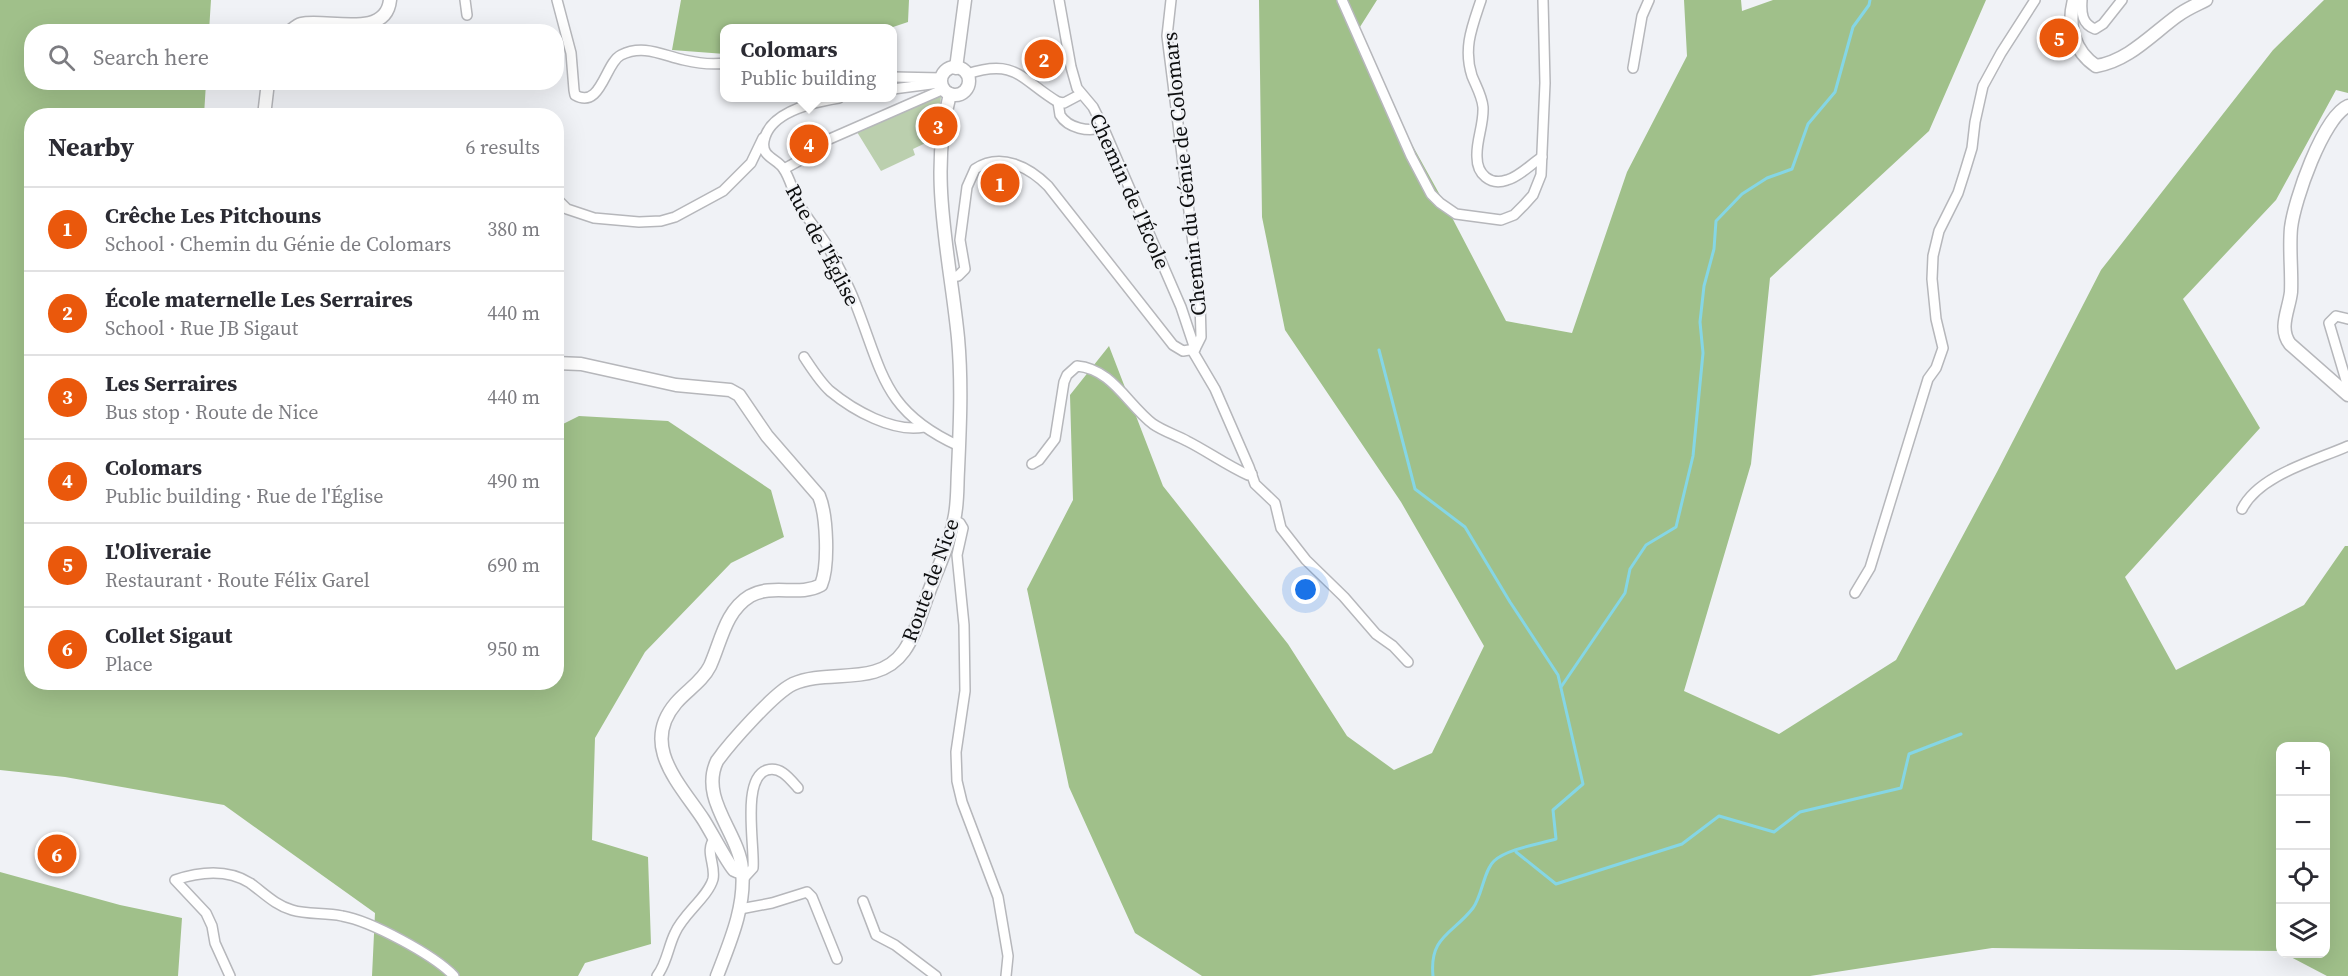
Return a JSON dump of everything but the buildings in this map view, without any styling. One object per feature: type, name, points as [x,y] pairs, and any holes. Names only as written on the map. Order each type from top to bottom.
[{"type":"street","points":[[368,24],[384,13],[390,0]]},
{"type":"street","points":[[465,0],[467,15]]},
{"type":"street","points":[[557,0],[563,24]]},
{"type":"street","points":[[897,78],[944,86],[961,94],[967,89],[969,82],[962,71],[965,0]]},
{"type":"street","name":"Chemin de l'École","points":[[1059,0],[1077,88],[1093,107],[1103,127],[1181,307],[1194,349],[1215,389],[1255,484],[1275,503],[1281,528],[1306,560],[1344,597],[1376,634],[1393,646],[1408,662]]},
{"type":"street","name":"Chemin du Génie de Colomars","points":[[950,277],[958,276],[965,269],[960,240],[970,177],[982,164],[1014,163],[1029,170],[1048,186],[1173,345],[1183,351],[1194,349],[1201,337],[1200,300],[1167,36],[1171,0]]},
{"type":"street","points":[[1342,0],[1411,156],[1431,194],[1456,214],[1491,220],[1507,219],[1514,215],[1533,195],[1541,175],[1545,83],[1543,0]]},
{"type":"street","points":[[1481,0],[1468,37],[1467,51],[1472,75],[1482,103],[1482,130],[1477,155],[1480,172],[1484,178],[1491,181],[1508,180],[1542,157]]},
{"type":"street","points":[[1543,24],[1547,21],[1549,0]]},
{"type":"street","points":[[1633,68],[1642,16],[1649,0]]},
{"type":"street","points":[[1855,593],[1870,568],[1928,379],[1936,368],[1943,348],[1936,319],[1932,279],[1933,256],[1939,231],[1958,194],[1967,164],[1983,86],[2035,0]]},
{"type":"street","points":[[2074,0],[2071,29],[2085,58],[2096,66],[2113,63],[2130,53],[2180,14],[2206,0]]},
{"type":"street","points":[[2082,0],[2082,16],[2090,26],[2095,28],[2103,24],[2122,0]]},
{"type":"street","points":[[299,24],[338,24]]},
{"type":"street","points":[[564,26],[571,53],[574,90],[578,97],[587,97],[599,90],[615,59],[630,51],[656,51],[682,60],[720,63]]},
{"type":"street","points":[[944,86],[946,71],[987,69],[1015,72],[1026,77],[1058,102],[1064,103],[1081,94]]},
{"type":"street","points":[[897,89],[944,86]]},
{"type":"street","points":[[784,169],[804,158],[825,141],[944,86]]},
{"type":"street","name":"Route de Nice","points":[[717,976],[740,909],[743,875],[739,853],[714,794],[712,774],[717,761],[772,700],[788,687],[803,680],[855,676],[870,672],[886,666],[898,657],[907,646],[921,612],[954,520],[959,446],[959,353],[939,174],[944,86]]},
{"type":"street","points":[[265,108],[266,90]]},
{"type":"street","points":[[564,206],[594,218],[639,222],[661,221],[675,217],[723,191],[751,163],[759,143],[773,124],[793,111],[824,102]]},
{"type":"street","points":[[1058,102],[1060,115],[1067,122],[1087,130],[1103,127]]},
{"type":"street","points":[[2348,106],[2338,112],[2330,124],[2296,200],[2291,226],[2291,291],[2283,328],[2290,344],[2348,395]]},
{"type":"street","name":"Rue de l'Église","points":[[766,134],[763,143],[766,156],[784,169],[803,212],[827,247],[850,292],[886,384],[894,397],[924,427],[959,446]]},
{"type":"street","points":[[2348,319],[2336,316],[2329,323],[2348,387]]},
{"type":"street","points":[[804,357],[829,390],[856,409],[900,427],[924,427]]},
{"type":"street","points":[[564,363],[581,364],[676,385],[730,390],[739,395],[767,436],[819,496],[823,506],[825,568],[821,585],[805,591],[775,589],[760,591],[748,597],[726,624],[709,668],[702,679],[679,699],[664,721],[661,746],[670,772],[715,838],[730,866],[743,875],[753,868],[750,798],[761,774],[768,769],[778,770],[788,776],[798,788]]},
{"type":"street","points":[[1032,464],[1039,460],[1055,439],[1064,382],[1067,375],[1077,366],[1089,367],[1102,373],[1158,427],[1189,442],[1236,470],[1248,475],[1252,474]]},
{"type":"street","points":[[2242,509],[2254,491],[2265,482],[2320,456],[2348,446]]},
{"type":"street","points":[[954,520],[960,523],[963,530],[957,563],[964,625],[965,691],[956,752],[957,781],[962,802],[998,897],[1008,956],[1006,976]]},
{"type":"street","points":[[657,976],[663,969],[675,932],[709,888],[713,879],[709,849],[715,838]]},
{"type":"street","points":[[230,976],[215,943],[212,926],[206,913],[175,880],[209,872],[241,879],[249,882],[275,903],[291,910],[345,916],[381,930],[436,962],[454,976]]},
{"type":"street","points":[[740,909],[771,903],[807,891],[812,897],[830,947],[837,958]]},
{"type":"street","points":[[863,901],[876,935],[895,945],[936,976]]},
{"type":"green space","points":[[0,0],[211,0],[209,24],[24,24],[24,90],[206,90],[204,108],[24,108],[24,690],[564,690],[564,424],[579,416],[668,421],[771,490],[784,537],[731,563],[645,652],[595,738],[592,840],[648,857],[651,944],[585,963],[578,976],[372,976],[375,913],[224,805],[65,777],[0,770]]},
{"type":"green space","points":[[681,0],[909,0],[908,22],[897,26],[720,24],[720,54],[672,50]]},
{"type":"green space","points":[[1259,0],[1377,0],[1353,38],[1446,206],[1506,321],[1572,333],[1627,172],[1687,56],[1684,0],[1741,0],[1742,11],[1773,0],[1986,0],[1929,131],[1770,278],[1751,464],[1684,691],[1779,734],[1896,660],[1997,472],[2101,270],[2273,50],[2324,0],[2348,0],[2348,93],[2336,90],[2276,200],[2183,299],[2260,428],[2125,577],[2176,670],[2304,605],[2345,546],[2348,546],[2348,976],[2327,976],[2293,958],[2330,958],[2330,742],[2276,742],[2276,951],[1992,948],[1810,976],[1202,976],[1135,933],[1069,787],[1027,589],[1073,500],[1070,395],[1109,346],[1163,486],[1288,644],[1347,736],[1394,770],[1432,753],[1484,646],[1401,502],[1285,330],[1262,217]]},
{"type":"green space","points":[[941,97],[936,138],[913,149],[915,155],[881,171],[857,132]]},
{"type":"green space","points":[[0,872],[120,905],[182,918],[178,976],[0,976]]},
{"type":"waterway","points":[[1561,687],[1625,593],[1630,569],[1646,545],[1676,527],[1693,456],[1703,353],[1700,322],[1704,286],[1714,249],[1716,221],[1742,194],[1767,178],[1792,169],[1808,124],[1835,92],[1853,27],[1869,5],[1870,0]]},
{"type":"waterway","points":[[1379,350],[1415,489],[1465,527],[1510,602],[1558,675],[1583,784],[1553,810],[1556,839],[1507,853],[1494,861],[1473,908],[1439,944],[1435,952],[1433,976]]},
{"type":"waterway","points":[[1516,852],[1556,884],[1682,844],[1719,816],[1774,832],[1800,812],[1901,788],[1909,754],[1961,734]]},
{"type":"place","name":"L'Oliveraie","points":[[2059,38]]},
{"type":"place","name":"École maternelle Les Serraires","points":[[1044,59]]},
{"type":"place","name":"Les Serraires","points":[[938,126]]},
{"type":"place","name":"Colomars","points":[[809,144]]},
{"type":"place","name":"Crêche Les Pitchouns","points":[[1000,183]]},
{"type":"place","name":"Collet Sigaut","points":[[57,854]]}]
